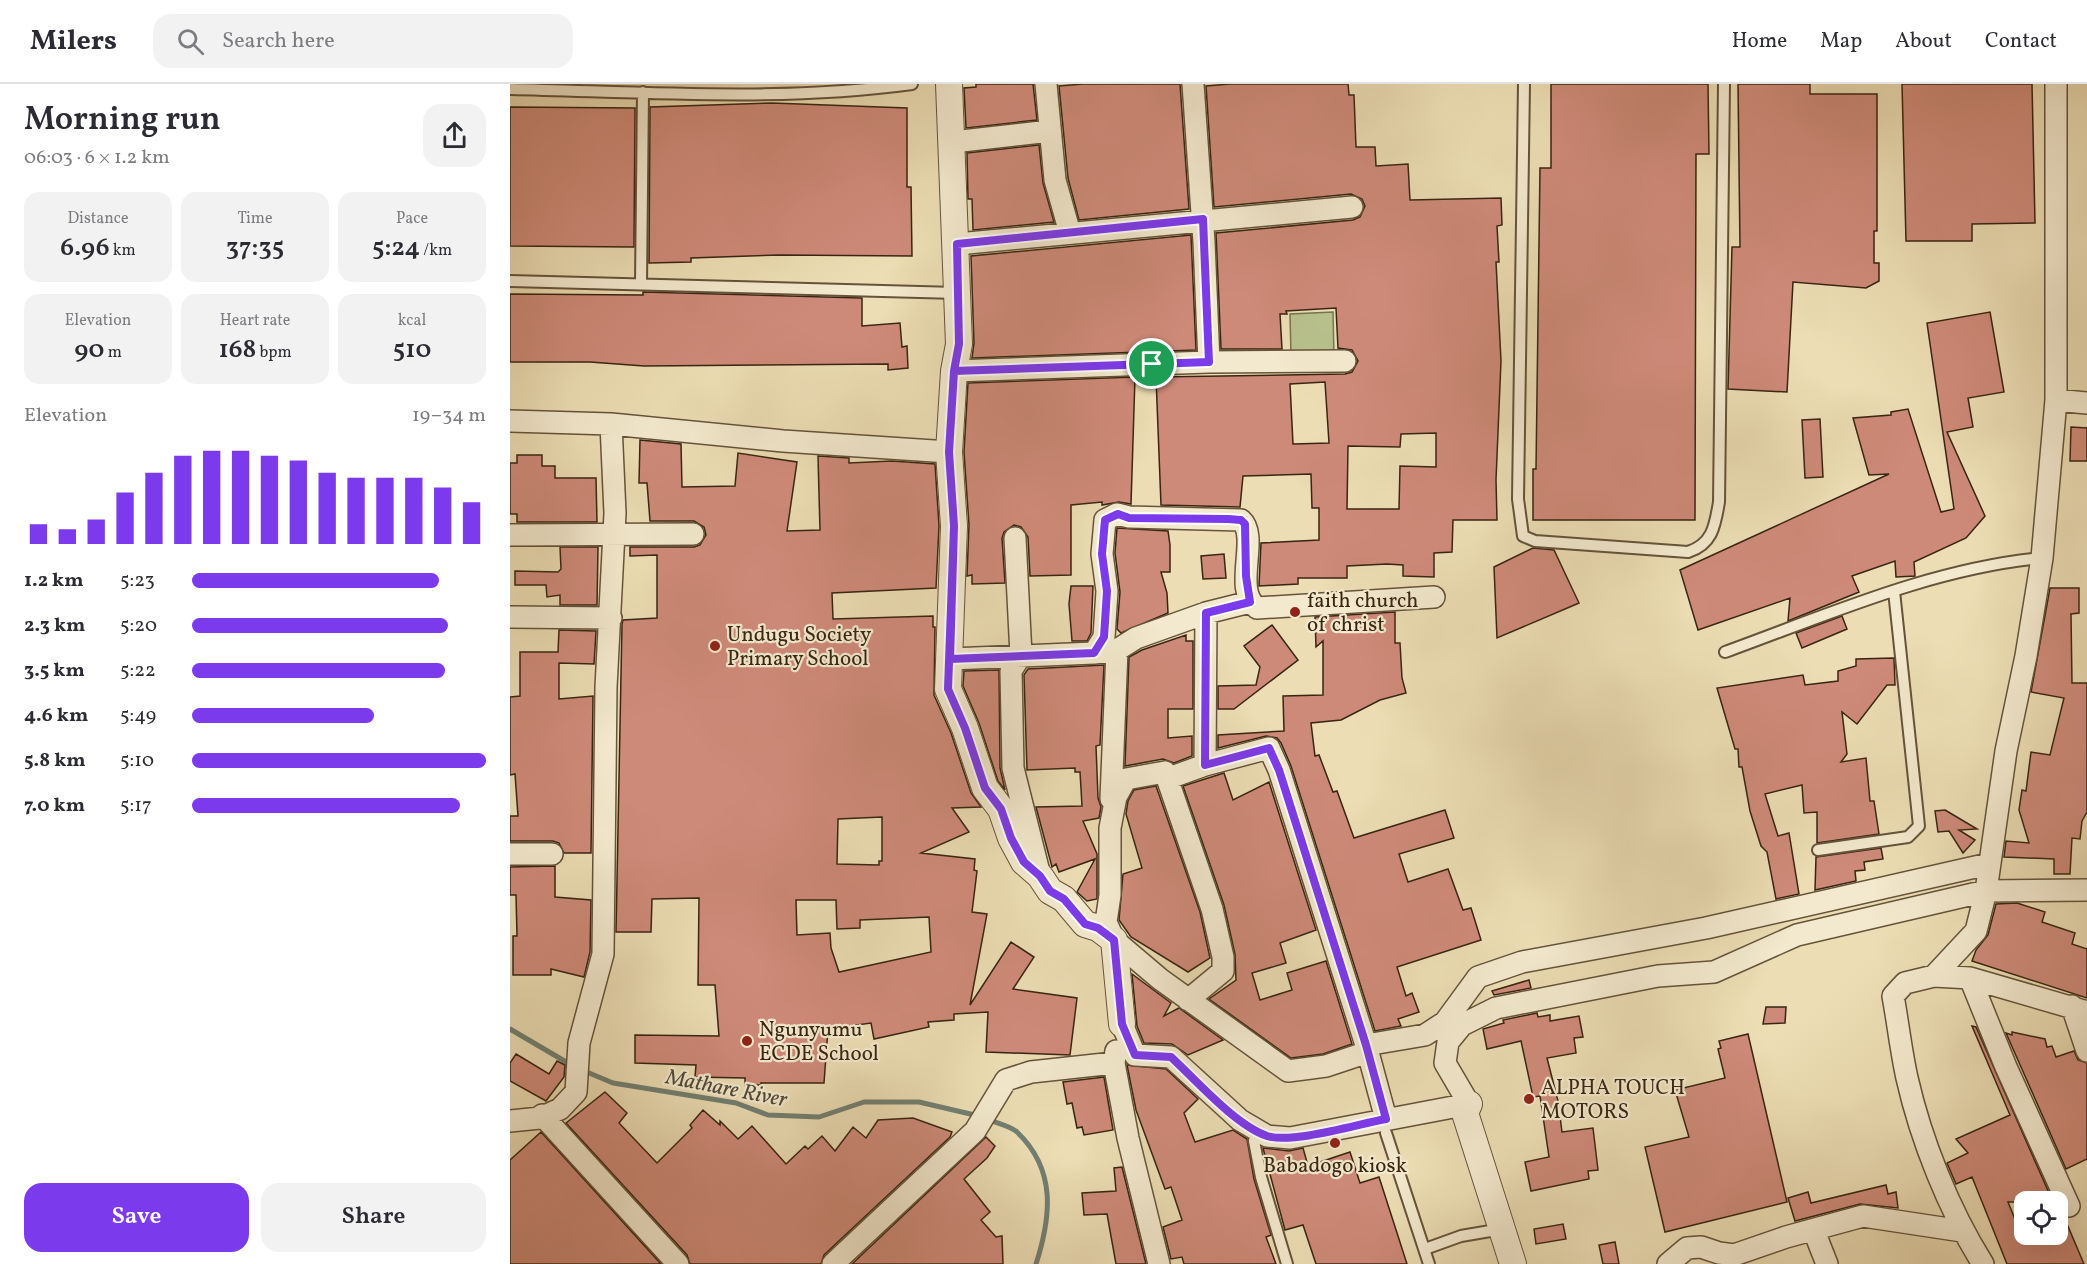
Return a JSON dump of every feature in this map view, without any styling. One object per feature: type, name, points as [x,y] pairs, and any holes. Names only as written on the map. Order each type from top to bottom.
[{"type":"street","points":[[949,84],[957,244],[959,344],[954,371],[949,452],[954,526],[948,689],[965,728],[985,788],[1001,809],[1011,838],[1024,862],[1040,876],[1050,891],[1064,899],[1085,924],[1098,928],[1188,1000],[1288,1071],[1326,1066],[1367,1048],[1425,1035],[1445,1022],[1478,977],[1522,962],[1706,928],[1984,865]]},
{"type":"street","points":[[1046,84],[1055,180],[1071,233]]},
{"type":"street","points":[[1192,84],[1203,219],[1209,362]]},
{"type":"street","points":[[1934,976],[1976,931],[1986,891],[2006,751],[2026,656],[2042,558],[2056,400],[2056,84]]},
{"type":"street","points":[[953,142],[1050,131]]},
{"type":"street","points":[[957,244],[1203,219],[1352,207]]},
{"type":"street","points":[[954,371],[1209,362],[1346,361]]},
{"type":"street","points":[[2056,400],[2087,403]]},
{"type":"street","points":[[510,421],[611,424],[783,441],[949,452]]},
{"type":"street","points":[[510,1121],[540,1118],[564,1105],[576,1092],[579,1043],[603,954],[606,687],[614,534],[611,424]]},
{"type":"street","points":[[1094,653],[1104,637],[1107,591],[1102,554],[1105,520],[1118,514],[1129,518],[1241,520],[1247,529],[1246,576],[1250,602],[1257,608],[1270,609],[1434,597]]},
{"type":"street","points":[[510,535],[693,534]]},
{"type":"street","points":[[1015,538],[1021,655],[1011,671],[1013,768],[1040,876]]},
{"type":"street","points":[[950,659],[1117,650],[1136,638],[1206,613],[1250,602]]},
{"type":"street","points":[[1205,765],[1206,613]]},
{"type":"street","points":[[510,617],[611,618]]},
{"type":"street","points":[[1117,650],[1110,828],[1110,895],[1106,922],[1114,940],[1122,1024],[1114,1063],[1128,1138],[1159,1264]]},
{"type":"street","points":[[1165,772],[1169,778],[1205,765],[1269,748],[1279,770],[1367,1048],[1386,1126]]},
{"type":"street","points":[[1110,828],[1121,784],[1126,779],[1165,772]]},
{"type":"street","points":[[1165,772],[1212,909],[1223,957],[1223,971],[1188,1000]]},
{"type":"street","points":[[510,854],[552,854]]},
{"type":"street","points":[[1469,1104],[1444,1063],[1448,1042],[1462,1025],[1496,1008],[1658,976],[1714,972],[1797,935],[1986,891],[2087,890]]},
{"type":"street","points":[[1983,1264],[1962,1231],[1917,1117],[1906,1076],[1893,996],[1905,983],[1934,976],[1970,978],[2001,989],[2079,1009],[2087,1051]]},
{"type":"street","points":[[1970,978],[2006,1067],[2069,1206]]},
{"type":"street","points":[[1122,1024],[1135,1055],[1171,1057],[1240,1120],[1268,1136],[1290,1138],[1386,1126],[1469,1104]]},
{"type":"street","points":[[833,1264],[975,1131],[1006,1080],[1031,1072],[1114,1063]]},
{"type":"street","points":[[1469,1104],[1465,1113],[1514,1264]]},
{"type":"street","points":[[542,1115],[678,1264]]},
{"type":"street","points":[[1668,1264],[1687,1248],[1701,1247],[1734,1255],[1786,1237],[1863,1216],[1962,1231]]},
{"type":"street","points":[[1814,1231],[1827,1264]]},
{"type":"lane","points":[[510,89],[794,94],[856,92],[912,84]]},
{"type":"lane","points":[[1524,84],[1518,499],[1523,536],[1535,541],[1688,552],[1703,545],[1711,537],[1719,502],[1724,84]]},
{"type":"lane","points":[[641,284],[643,92]]},
{"type":"lane","points":[[510,280],[957,293]]},
{"type":"lane","points":[[1725,652],[1893,591],[2007,561],[2042,558]]},
{"type":"lane","points":[[1818,850],[1908,837],[1919,826],[1918,800],[1893,591]]},
{"type":"lane","points":[[1386,1126],[1430,1264]]},
{"type":"lane","points":[[1268,1136],[1254,1141],[1261,1177],[1287,1264]]},
{"type":"lane","points":[[1425,1249],[1461,1236],[1503,1228]]},
{"type":"green space","points":[[1333,312],[1334,356],[1291,356],[1290,314]]},
{"type":"building","points":[[976,84],[1033,84],[1037,120],[966,128],[964,88],[976,87]]},
{"type":"building","points":[[1180,84],[1189,209],[1079,220],[1068,178],[1059,86]]},
{"type":"building","points":[[1348,84],[1349,95],[1354,95],[1356,147],[1375,147],[1376,166],[1408,164],[1410,200],[1501,198],[1502,225],[1497,226],[1499,262],[1496,262],[1501,361],[1496,480],[1497,520],[1453,520],[1452,552],[1434,553],[1434,577],[1403,576],[1403,565],[1347,566],[1347,578],[1298,578],[1298,584],[1259,586],[1261,543],[1319,540],[1319,508],[1312,508],[1311,474],[1243,476],[1240,507],[1161,505],[1156,377],[1345,374],[1352,372],[1358,361],[1352,350],[1338,348],[1336,308],[1286,311],[1287,314],[1280,314],[1282,349],[1221,349],[1216,233],[1353,220],[1360,217],[1365,206],[1362,199],[1351,194],[1214,207],[1206,86]],"holes":[[[1325,382],[1329,443],[1293,444],[1290,384]],[[1436,433],[1436,467],[1400,466],[1399,509],[1347,509],[1348,446],[1400,447],[1401,434]]]},
{"type":"building","points":[[1551,84],[1708,84],[1709,154],[1696,154],[1695,520],[1533,520],[1533,469],[1536,469],[1540,168],[1551,168]]},
{"type":"building","points":[[1738,84],[1810,84],[1810,94],[1877,94],[1877,231],[1874,231],[1874,263],[1879,263],[1879,281],[1866,288],[1793,282],[1787,392],[1728,389],[1732,247],[1740,247]]},
{"type":"building","points":[[1902,84],[2032,84],[2035,223],[1972,224],[1972,241],[1906,241]]},
{"type":"building","points":[[772,103],[907,108],[907,187],[911,187],[912,256],[780,255],[691,258],[691,262],[649,263],[650,107]]},
{"type":"building","points":[[510,107],[635,108],[634,247],[510,246]]},
{"type":"building","points":[[1039,145],[1043,183],[1054,222],[973,230],[972,199],[968,199],[967,153]]},
{"type":"building","points":[[1191,235],[1196,350],[972,358],[974,343],[971,256]]},
{"type":"building","points":[[643,292],[862,298],[862,326],[900,323],[902,347],[907,346],[908,368],[888,370],[888,364],[644,366],[590,362],[510,362],[510,294],[643,295]]},
{"type":"building","points":[[1990,312],[2004,392],[1968,398],[1973,427],[1947,432],[1985,516],[1966,538],[1914,562],[1915,576],[1896,577],[1895,561],[1852,576],[1859,592],[1788,621],[1790,598],[1698,630],[1680,570],[1889,474],[1869,475],[1853,418],[1891,415],[1891,412],[1908,409],[1941,512],[1954,509],[1927,323]]},
{"type":"building","points":[[1135,377],[1131,504],[1119,502],[1102,505],[1102,502],[1071,505],[1071,575],[1030,576],[1028,537],[1021,527],[1014,525],[1004,532],[1002,538],[1005,583],[972,584],[972,575],[967,576],[969,525],[964,452],[968,383]]},
{"type":"building","points":[[1820,419],[1823,477],[1805,478],[1802,420]]},
{"type":"building","points":[[2071,427],[2087,428],[2087,461],[2070,461]]},
{"type":"building","points":[[640,440],[681,444],[682,487],[735,486],[738,453],[797,462],[787,531],[820,530],[818,456],[849,458],[849,463],[892,461],[935,464],[939,526],[936,588],[832,593],[833,619],[933,616],[933,627],[935,627],[934,695],[951,733],[971,793],[981,807],[952,808],[969,832],[921,853],[975,859],[974,870],[977,871],[972,912],[987,914],[970,1005],[1011,942],[1034,957],[1013,989],[1077,998],[1070,1055],[986,1052],[988,1012],[954,1014],[954,1020],[928,1022],[929,1027],[874,1039],[871,1023],[828,1029],[824,1083],[745,1085],[745,1078],[695,1077],[696,1065],[635,1063],[635,1035],[719,1036],[715,985],[698,985],[699,898],[652,899],[651,932],[616,932],[622,624],[623,620],[657,618],[657,555],[630,556],[630,547],[694,547],[700,545],[706,535],[704,527],[694,521],[650,521],[647,483],[639,483]],"holes":[[[882,817],[882,861],[879,861],[879,865],[837,864],[838,819]],[[796,900],[836,900],[837,929],[860,928],[860,920],[929,917],[931,952],[839,972],[831,948],[830,933],[797,935]]]},
{"type":"building","points":[[517,455],[542,455],[542,466],[555,466],[555,478],[596,478],[597,522],[517,522],[517,514],[510,514],[510,463],[517,463]]},
{"type":"building","points":[[1117,528],[1168,531],[1170,545],[1170,572],[1161,572],[1167,593],[1168,613],[1121,633],[1117,629],[1120,592],[1115,553]]},
{"type":"building","points":[[560,547],[598,547],[597,605],[560,605],[560,595],[547,597],[546,585],[515,585],[515,571],[558,572],[561,569]]},
{"type":"building","points":[[1533,548],[1554,550],[1579,603],[1497,638],[1494,567]]},
{"type":"building","points":[[1224,554],[1226,578],[1203,579],[1201,556]]},
{"type":"building","points":[[1071,586],[1093,586],[1091,633],[1087,641],[1072,641],[1069,604]]},
{"type":"building","points":[[2050,588],[2079,588],[2079,613],[2071,614],[2072,683],[2087,683],[2087,812],[2082,821],[2080,839],[2072,838],[2070,874],[2054,874],[2054,859],[2004,857],[2006,841],[2029,843],[2019,810],[2022,790],[2026,791],[2031,752],[2050,755],[2064,698],[2031,692]]},
{"type":"building","points":[[1395,612],[1395,643],[1400,643],[1402,678],[1406,693],[1380,700],[1341,720],[1311,723],[1315,756],[1319,755],[1333,792],[1337,791],[1354,838],[1445,810],[1454,838],[1399,854],[1408,882],[1448,869],[1463,910],[1471,908],[1481,940],[1397,967],[1406,996],[1412,993],[1419,1012],[1398,1019],[1401,1026],[1375,1031],[1291,766],[1281,743],[1277,738],[1266,736],[1218,748],[1218,735],[1284,731],[1283,696],[1323,695],[1323,641],[1316,647],[1315,617]]},
{"type":"building","points":[[1842,616],[1847,629],[1802,648],[1796,633]]},
{"type":"building","points":[[1272,625],[1298,660],[1234,709],[1218,709],[1218,686],[1256,685],[1260,667],[1244,646]]},
{"type":"building","points":[[559,630],[596,631],[594,664],[559,663],[559,699],[593,696],[591,853],[564,853],[559,843],[553,841],[510,841],[510,816],[518,816],[515,774],[510,775],[510,697],[520,696],[520,652],[558,652]]},
{"type":"building","points":[[1186,635],[1186,641],[1193,641],[1193,709],[1168,709],[1168,738],[1192,736],[1192,756],[1174,763],[1163,759],[1125,766],[1129,657],[1142,650]]},
{"type":"building","points":[[1894,658],[1895,685],[1887,685],[1857,724],[1842,712],[1847,754],[1841,762],[1866,758],[1870,801],[1874,801],[1879,834],[1817,843],[1817,812],[1804,813],[1802,785],[1765,794],[1778,836],[1789,833],[1799,894],[1776,899],[1767,852],[1761,846],[1750,811],[1742,767],[1739,767],[1738,749],[1735,749],[1717,688],[1803,675],[1805,685],[1838,681],[1838,671],[1856,666],[1856,659]]},
{"type":"building","points":[[1104,665],[1100,745],[1096,746],[1098,798],[1101,807],[1099,818],[1083,821],[1097,854],[1097,899],[1087,901],[1077,892],[1095,859],[1059,872],[1056,864],[1052,867],[1036,807],[1082,806],[1080,772],[1075,772],[1075,768],[1027,770],[1024,675],[1028,669]]},
{"type":"building","points":[[999,670],[1000,768],[1005,790],[998,781],[979,723],[963,686],[964,671]]},
{"type":"building","points":[[1224,773],[1233,800],[1269,782],[1316,930],[1280,943],[1286,963],[1252,973],[1260,1000],[1292,990],[1287,973],[1326,961],[1352,1044],[1323,1054],[1291,1058],[1209,999],[1236,980],[1235,954],[1224,905],[1183,786]]},
{"type":"building","points":[[1156,786],[1200,912],[1210,958],[1188,972],[1131,937],[1119,920],[1123,874],[1142,868],[1126,814],[1128,801],[1134,790]]},
{"type":"building","points":[[1945,810],[1977,829],[1959,830],[1975,840],[1963,853],[1949,831],[1938,832],[1935,811]]},
{"type":"building","points":[[1881,848],[1883,859],[1864,862],[1865,870],[1855,871],[1856,881],[1815,890],[1816,857]]},
{"type":"building","points":[[555,866],[555,897],[591,900],[590,952],[584,977],[551,969],[551,975],[513,975],[513,936],[517,936],[516,895],[510,895],[510,867]]},
{"type":"building","points":[[2017,903],[2045,912],[2042,922],[2075,933],[2072,944],[2087,949],[2087,998],[1972,961],[1976,950],[1988,935],[1996,904]]},
{"type":"building","points":[[1132,974],[1171,1003],[1164,1016],[1179,1008],[1223,1040],[1188,1055],[1172,1044],[1144,1043],[1137,1026]]},
{"type":"building","points":[[1529,980],[1531,988],[1494,995],[1492,991]]},
{"type":"building","points":[[1766,1007],[1786,1007],[1785,1023],[1763,1024]]},
{"type":"building","points":[[1537,1013],[1538,1017],[1550,1015],[1550,1021],[1579,1016],[1583,1037],[1574,1038],[1576,1053],[1547,1058],[1558,1101],[1562,1132],[1593,1128],[1598,1170],[1588,1171],[1589,1179],[1531,1191],[1525,1162],[1549,1157],[1540,1096],[1533,1097],[1521,1041],[1487,1049],[1483,1029],[1504,1023],[1503,1020]]},
{"type":"building","points":[[1972,1026],[1976,1027],[2048,1191],[2014,1191],[2014,1202],[2008,1202],[2014,1217],[2014,1245],[2068,1245],[2068,1226],[2084,1264],[2007,1264],[1972,1177],[1956,1184],[1947,1163],[1968,1153],[1956,1139],[2010,1115]]},
{"type":"building","points":[[2012,1032],[2045,1039],[2047,1047],[2052,1046],[2056,1057],[2074,1051],[2078,1060],[2087,1063],[2087,1159],[2066,1169],[2006,1033],[2012,1035]]},
{"type":"building","points":[[1748,1034],[1787,1202],[1665,1232],[1645,1147],[1689,1137],[1675,1090],[1725,1078],[1718,1049],[1721,1048],[1719,1041]]},
{"type":"building","points":[[516,1054],[549,1074],[557,1061],[565,1065],[564,1077],[546,1101],[510,1081],[510,1063]]},
{"type":"building","points":[[1127,1065],[1166,1069],[1198,1099],[1184,1113],[1195,1142],[1233,1130],[1247,1139],[1254,1179],[1271,1235],[1266,1237],[1276,1264],[1184,1264],[1182,1257],[1171,1259],[1163,1227],[1182,1220],[1171,1187],[1165,1189],[1136,1110]]},
{"type":"building","points":[[1104,1077],[1113,1130],[1084,1135],[1082,1127],[1077,1128],[1072,1103],[1067,1104],[1063,1082]]},
{"type":"building","points":[[605,1092],[627,1113],[619,1123],[657,1163],[692,1128],[690,1125],[703,1110],[720,1125],[720,1121],[738,1139],[752,1126],[786,1164],[805,1146],[808,1149],[822,1136],[835,1151],[853,1127],[866,1138],[878,1120],[913,1118],[952,1132],[950,1137],[824,1255],[821,1264],[690,1264],[687,1255],[566,1123]]},
{"type":"building","points":[[541,1132],[661,1264],[510,1264],[510,1160]]},
{"type":"building","points":[[986,1137],[995,1146],[987,1158],[964,1179],[990,1212],[981,1220],[996,1237],[1002,1236],[1003,1264],[852,1264]]},
{"type":"building","points":[[1263,1148],[1289,1151],[1303,1148],[1308,1166],[1350,1152],[1360,1183],[1379,1177],[1407,1264],[1316,1264],[1303,1225],[1285,1230]]},
{"type":"building","points":[[1122,1167],[1146,1264],[1116,1264],[1107,1214],[1084,1215],[1082,1193],[1116,1191],[1114,1168]]},
{"type":"building","points":[[1886,1185],[1888,1194],[1896,1192],[1898,1208],[1860,1204],[1795,1221],[1788,1198],[1808,1192],[1811,1203]]},
{"type":"building","points":[[1563,1224],[1566,1239],[1536,1244],[1534,1229]]},
{"type":"building","points":[[1615,1242],[1619,1264],[1603,1264],[1599,1245]]},
{"type":"waterway","name":"Mathare River","points":[[510,1029],[573,1066]]},
{"type":"waterway","name":"Mathare River","points":[[582,1070],[613,1083],[736,1103],[768,1115],[819,1117],[864,1102],[919,1102],[979,1116]]},
{"type":"waterway","name":"Mathare River","points":[[987,1119],[1017,1132],[1030,1147],[1045,1178],[1047,1212],[1036,1264]]},
{"type":"place","name":"faith church of christ","points":[[1295,612]]},
{"type":"place","name":"Undugu Society Primary School","points":[[715,646]]},
{"type":"place","name":"Ngunyumu ECDE School","points":[[747,1041]]},
{"type":"place","name":"ALPHA TOUCH MOTORS","points":[[1529,1099]]},
{"type":"place","name":"Babadogo kiosk","points":[[1335,1143]]},
{"type":"route","points":[[1152,364],[954,371],[949,452],[954,526],[948,689],[965,728],[985,788],[1001,809],[1011,838],[1024,862],[1040,876],[1050,891],[1064,899],[1085,924],[1098,928],[1114,940],[1122,1024],[1135,1055],[1171,1057],[1240,1120],[1268,1136],[1290,1138],[1386,1119],[1366,1045],[1319,894],[1281,783],[1279,770],[1269,748],[1205,765],[1206,613],[1250,602],[1246,576],[1247,529],[1245,524],[1241,520],[1149,516],[1129,518],[1118,514],[1105,520],[1102,554],[1107,591],[1104,637],[1094,653],[950,659],[954,526],[949,452],[954,371],[959,344],[957,244],[1203,219],[1209,362],[1152,364]]}]
